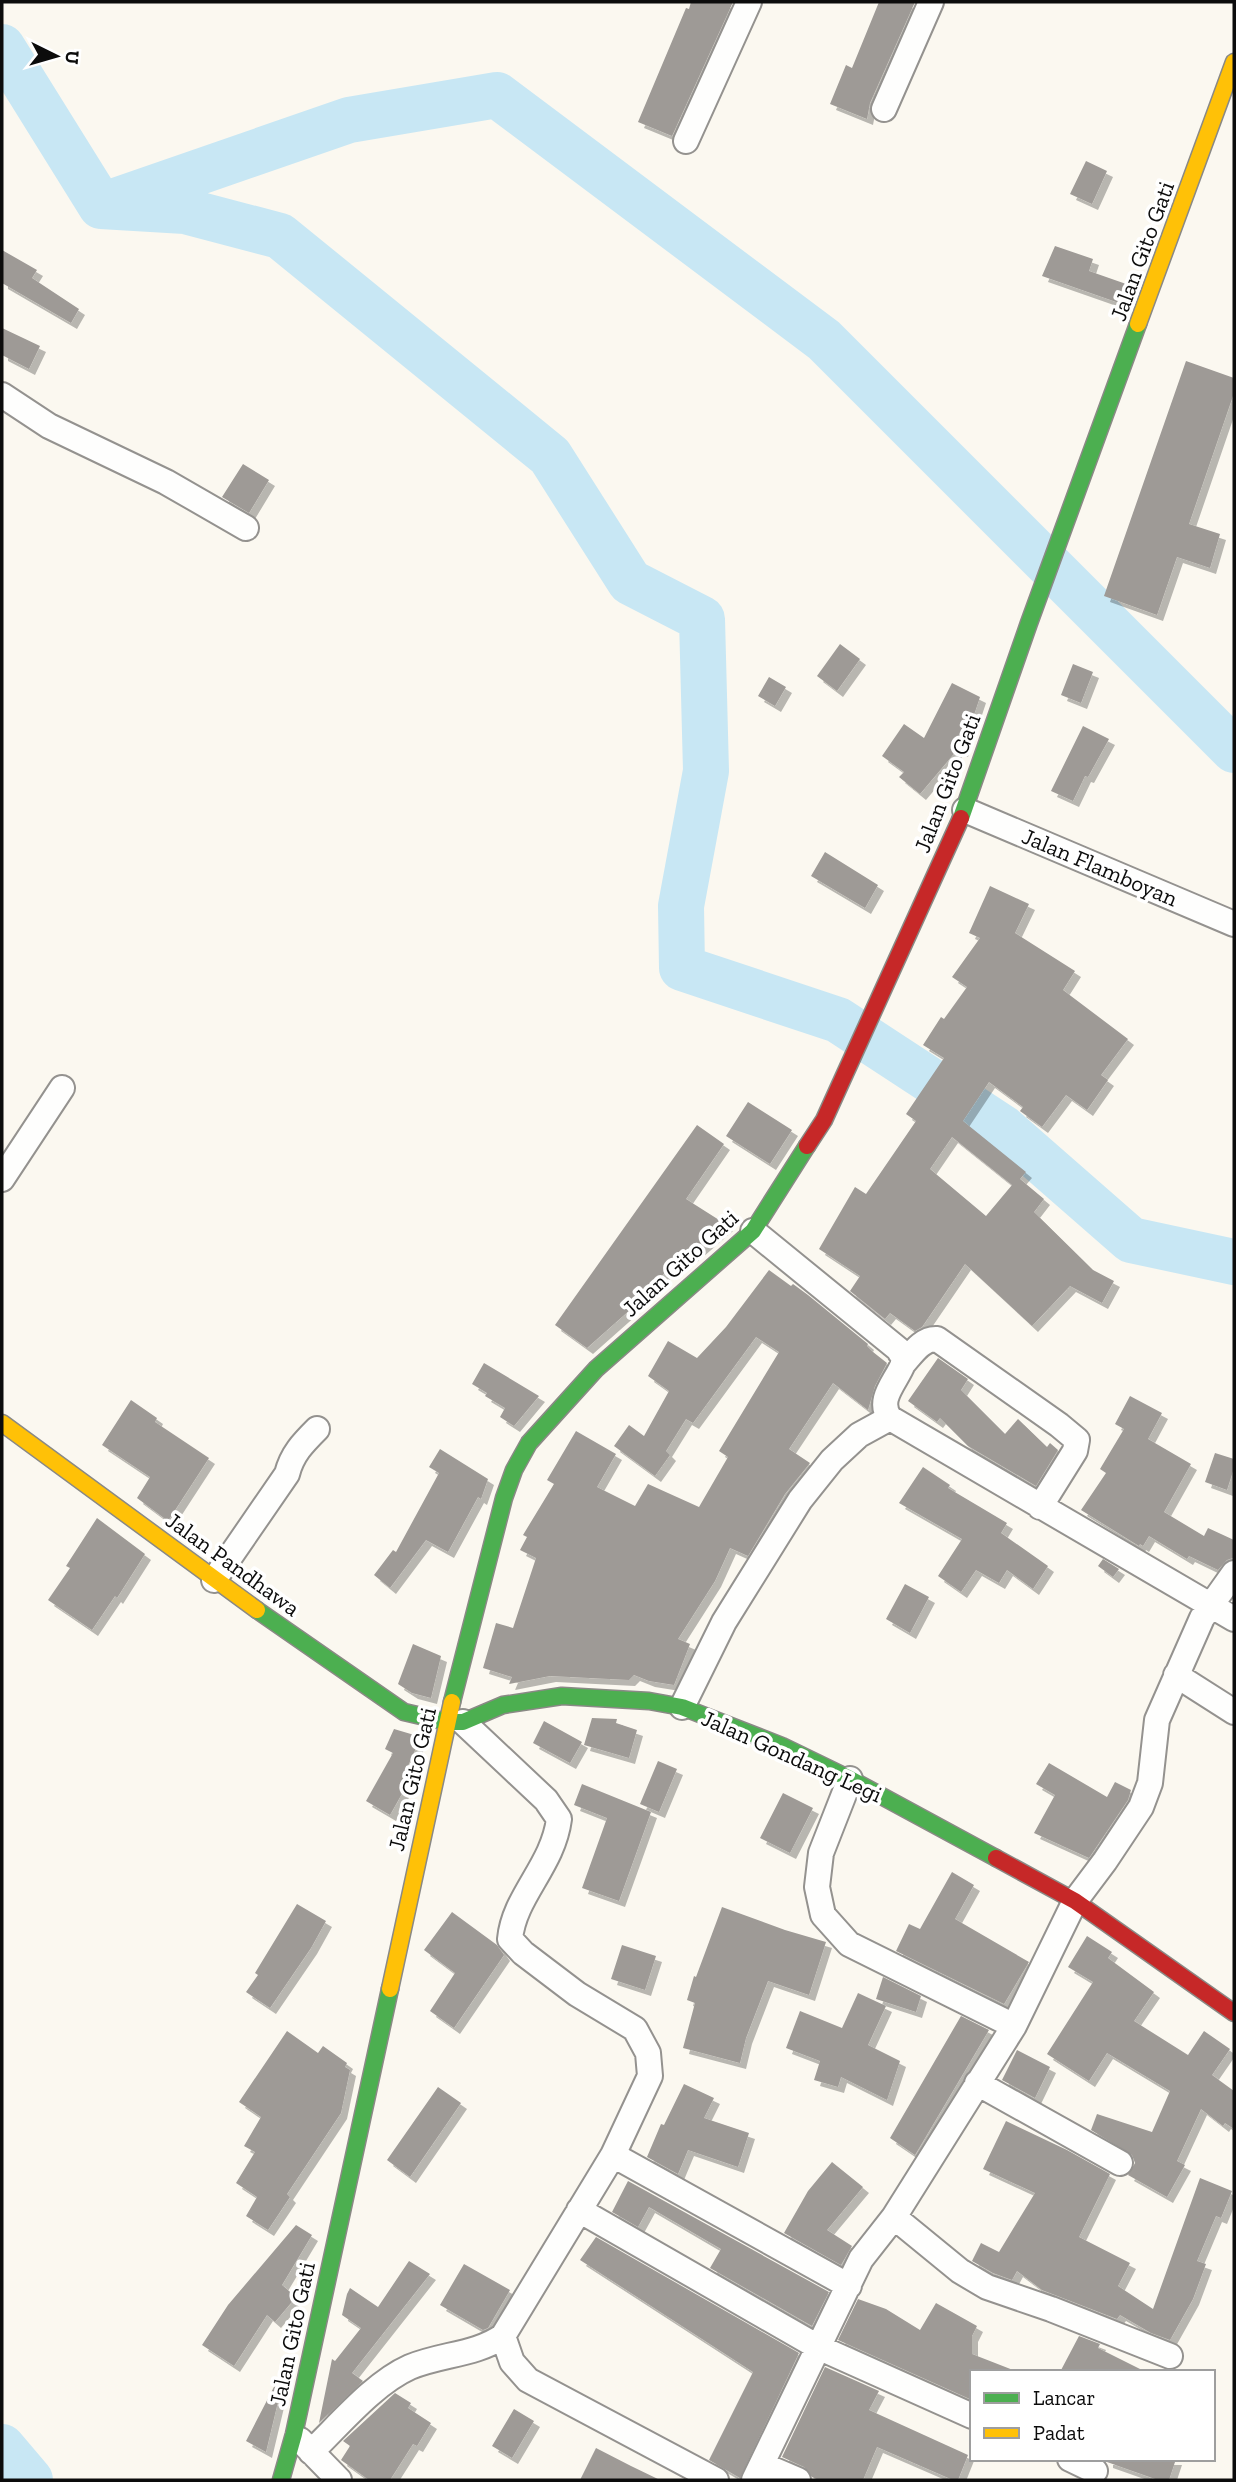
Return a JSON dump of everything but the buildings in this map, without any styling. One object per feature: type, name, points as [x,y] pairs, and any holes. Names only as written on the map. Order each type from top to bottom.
[{"type":"main road","name":"Jalan Gito Gati","points":[[281,2480],[303,2443],[455,1722],[504,1498],[514,1471],[529,1443],[596,1369],[753,1231],[824,1120],[965,810],[1029,623],[1234,62]]},
{"type":"main road","name":"Jalan Pandhawa","points":[[2,1423],[214,1580],[404,1712],[455,1722]]},
{"type":"main road","name":"Jalan Gondang Legi","points":[[455,1722],[503,1705],[562,1696],[649,1700],[682,1707],[782,1746],[850,1779],[1075,1901],[1234,2013]]},
{"type":"street","points":[[686,141],[749,2]]},
{"type":"street","points":[[884,109],[931,2]]},
{"type":"street","points":[[2,395],[49,426],[166,482],[246,528]]},
{"type":"street","name":"Jalan Flamboyan","points":[[965,810],[1234,924]]},
{"type":"street","points":[[2,1179],[62,1088]]},
{"type":"street","points":[[753,1231],[898,1349],[903,1357],[903,1364]]},
{"type":"street","points":[[1040,1507],[1075,1451],[1077,1440],[937,1339],[930,1338],[924,1342],[903,1364],[884,1403],[885,1412],[890,1418],[1040,1507],[1209,1606],[1234,1619]]},
{"type":"street","points":[[682,1707],[724,1622],[800,1500],[832,1460],[859,1436],[890,1418]]},
{"type":"street","points":[[214,1580],[286,1474],[297,1449],[317,1429]]},
{"type":"street","points":[[798,2480],[758,2473],[861,2259],[894,2217],[1014,2026],[1075,1901],[1105,1861],[1147,1795],[1157,1720],[1209,1606],[1234,1573]]},
{"type":"street","points":[[1176,1675],[1234,1712]]},
{"type":"street","points":[[339,2480],[303,2443],[393,2376],[443,2356],[488,2347],[503,2336],[587,2214],[650,2076],[648,2053],[635,2029],[577,1994],[523,1953],[510,1939],[511,1920],[545,1864],[557,1834],[559,1819],[546,1800],[455,1722]]},
{"type":"street","points":[[850,1779],[821,1853],[817,1886],[823,1915],[849,1944],[1014,2026]]},
{"type":"street","points":[[977,2083],[1120,2163]]},
{"type":"street","points":[[612,2155],[849,2286]]},
{"type":"street","points":[[587,2214],[818,2347],[970,2415]]},
{"type":"street","points":[[894,2217],[960,2271],[987,2287],[1107,2330],[1170,2356]]},
{"type":"street","points":[[503,2336],[512,2362],[528,2380],[716,2480]]},
{"type":"street","points":[[1073,2461],[1095,2471]]},
{"type":"waterway","points":[[2,47],[101,206],[349,120],[497,95],[824,340],[1234,750]]},
{"type":"waterway","points":[[101,206],[185,211],[280,236],[550,456],[630,582],[702,619],[706,771],[681,906],[682,968],[838,1020],[1003,1128],[1131,1240],[1234,1262]]},
{"type":"waterway","points":[[2,2447],[30,2480]]},
{"type":"traffic: fast","points":[[961,818],[1138,324]]},
{"type":"traffic: fast","points":[[452,1702],[504,1498],[514,1470],[529,1443],[596,1369],[753,1231],[807,1146]]},
{"type":"traffic: fast","points":[[257,1610],[404,1712],[447,1722],[463,1722],[503,1705],[562,1696],[649,1701],[682,1707],[782,1746],[850,1779],[996,1858]]},
{"type":"traffic: fast","points":[[281,2480],[294,2434],[390,1989]]},
{"type":"traffic: slow","points":[[1138,324],[1234,62]]},
{"type":"traffic: slow","points":[[2,1423],[257,1610]]},
{"type":"traffic: slow","points":[[390,1989],[452,1702]]},
{"type":"traffic: jam","points":[[807,1146],[824,1120],[961,818]]},
{"type":"traffic: jam","points":[[996,1858],[1075,1901],[1234,2013]]}]
